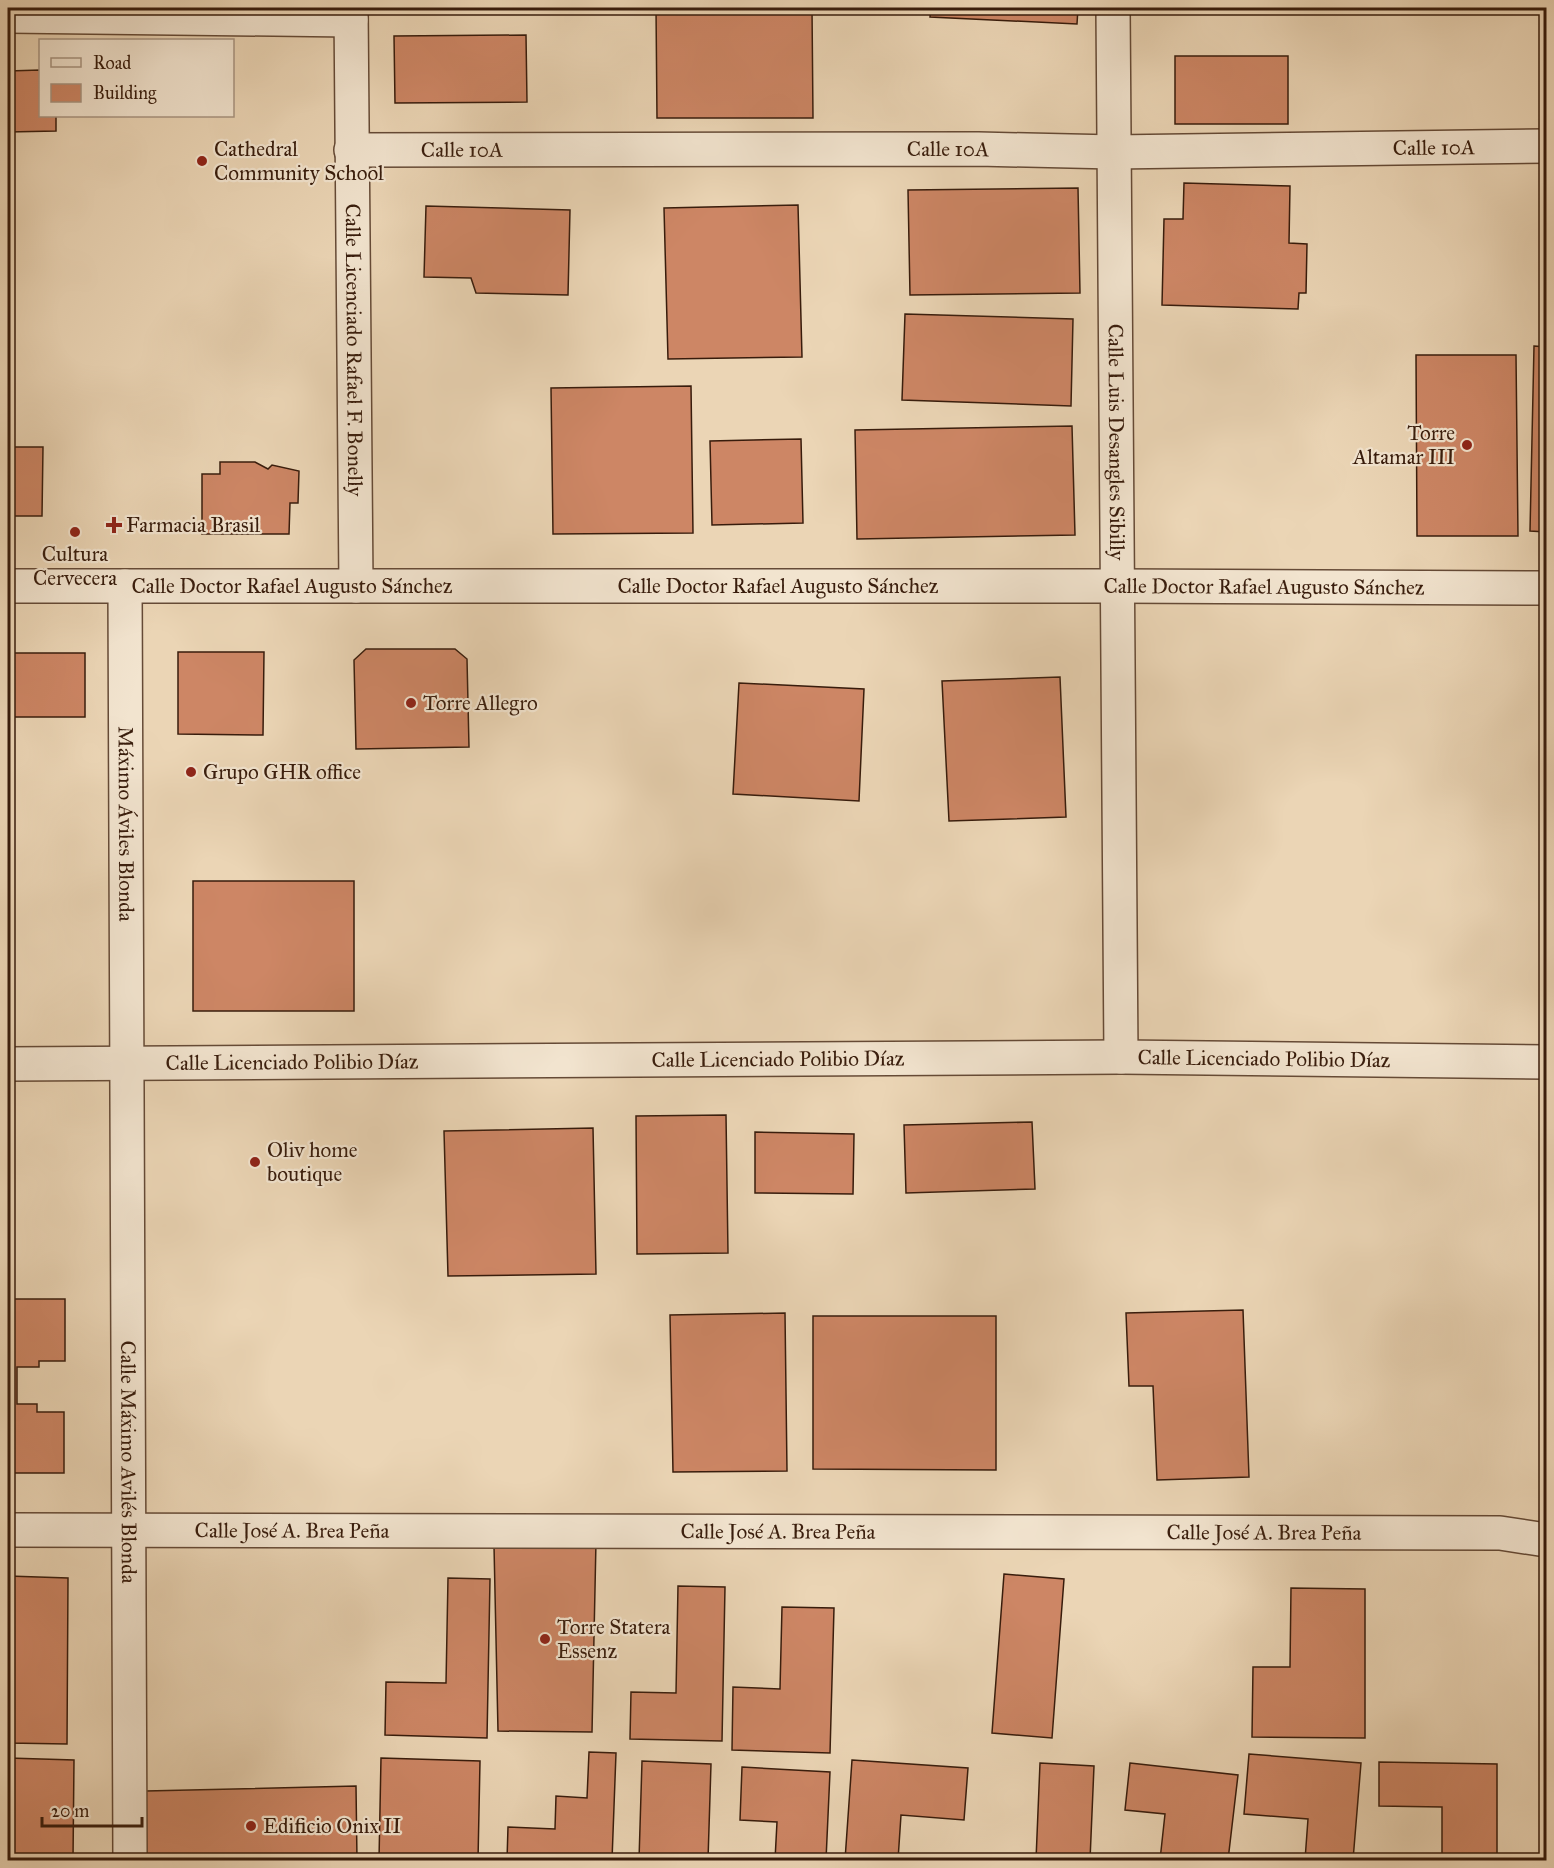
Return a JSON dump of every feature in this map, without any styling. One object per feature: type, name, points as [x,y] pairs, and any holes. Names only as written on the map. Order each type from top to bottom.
[{"type":"street","name":"Calle Luis Desangles Sibilly","points":[[1113,8],[1121,1057]]},
{"type":"street","points":[[8,16],[351,14]]},
{"type":"street","name":"Calle Licenciado Rafael F. Bonelly","points":[[351,14],[356,586]]},
{"type":"street","name":"Calle 10A","points":[[351,150],[978,149],[1114,152],[1546,146]]},
{"type":"street","name":"Calle Doctor Rafael Augusto Sánchez","points":[[8,586],[1546,588]]},
{"type":"street","name":"Máximo Áviles Blonda","points":[[125,586],[128,1064]]},
{"type":"street","name":"Calle Licenciado Polibio Díaz","points":[[8,1064],[1121,1057],[1546,1062]]},
{"type":"street","name":"Calle Máximo Avilés Blonda","points":[[128,1064],[130,1860]]},
{"type":"street","name":"Calle José A. Brea Peña","points":[[8,1530],[1500,1533],[1546,1540]]},
{"type":"building","points":[[656,8],[812,8],[813,118],[657,118]]},
{"type":"building","points":[[931,8],[1078,8],[1077,24],[930,17]]},
{"type":"building","points":[[526,35],[527,102],[395,103],[394,36]]},
{"type":"building","points":[[1175,56],[1288,56],[1288,124],[1175,124]]},
{"type":"building","points":[[39,70],[39,117],[56,117],[56,131],[8,132],[8,71]]},
{"type":"building","points":[[1184,183],[1290,186],[1289,243],[1307,244],[1306,293],[1299,293],[1298,309],[1162,305],[1164,219],[1183,219]]},
{"type":"building","points":[[1078,188],[1080,293],[910,295],[908,190]]},
{"type":"building","points":[[798,205],[802,357],[668,359],[664,208]]},
{"type":"building","points":[[426,206],[570,210],[568,295],[476,293],[471,278],[424,277]]},
{"type":"building","points":[[905,314],[1073,319],[1071,406],[902,400]]},
{"type":"building","points":[[1534,346],[1546,347],[1546,532],[1530,531]]},
{"type":"building","name":"Torre Altamar III","points":[[1416,355],[1516,355],[1518,536],[1417,536]]},
{"type":"building","points":[[691,386],[693,533],[553,534],[551,388]]},
{"type":"building","points":[[1072,426],[1075,535],[857,539],[855,430]]},
{"type":"building","points":[[801,439],[803,523],[712,525],[710,441]]},
{"type":"building","points":[[8,447],[43,447],[42,516],[8,516]]},
{"type":"building","points":[[220,462],[255,462],[268,469],[272,465],[299,471],[298,503],[290,503],[289,534],[202,534],[202,474],[220,474]]},
{"type":"building","name":"Torre Allegro","points":[[366,649],[455,649],[467,659],[469,747],[356,749],[354,660]]},
{"type":"building","points":[[178,652],[264,652],[263,735],[178,734]]},
{"type":"building","points":[[8,653],[85,653],[85,717],[8,717]]},
{"type":"building","points":[[1060,677],[1066,817],[949,821],[942,681]]},
{"type":"building","points":[[739,683],[864,689],[859,801],[733,794]]},
{"type":"building","points":[[193,881],[354,881],[354,1011],[193,1011]]},
{"type":"building","points":[[726,1115],[728,1253],[637,1254],[636,1116]]},
{"type":"building","points":[[1032,1122],[1035,1189],[906,1193],[904,1125]]},
{"type":"building","points":[[593,1128],[596,1274],[448,1276],[444,1131]]},
{"type":"building","points":[[755,1132],[854,1134],[853,1194],[755,1193]]},
{"type":"building","points":[[8,1299],[65,1299],[65,1361],[39,1361],[39,1367],[17,1367],[17,1404],[37,1404],[37,1412],[64,1412],[64,1473],[8,1473]]},
{"type":"building","points":[[1243,1310],[1249,1477],[1157,1480],[1153,1386],[1129,1386],[1126,1313]]},
{"type":"building","points":[[785,1313],[787,1471],[673,1472],[670,1315]]},
{"type":"building","points":[[813,1316],[996,1316],[996,1470],[813,1469]]},
{"type":"building","name":"Torre Statera Essenz","points":[[596,1541],[592,1732],[498,1731],[494,1546]]},
{"type":"building","points":[[1004,1574],[1064,1579],[1052,1738],[992,1733]]},
{"type":"building","points":[[8,1576],[68,1578],[67,1744],[8,1743]]},
{"type":"building","points":[[448,1578],[490,1579],[487,1738],[385,1735],[386,1682],[446,1683]]},
{"type":"building","points":[[678,1586],[725,1587],[722,1741],[630,1739],[631,1692],[676,1693]]},
{"type":"building","points":[[1291,1588],[1365,1589],[1365,1738],[1252,1737],[1253,1667],[1290,1667]]},
{"type":"building","points":[[782,1607],[834,1608],[830,1753],[732,1750],[733,1687],[780,1689]]},
{"type":"building","points":[[589,1752],[616,1753],[612,1860],[507,1860],[508,1827],[555,1829],[556,1796],[587,1798]]},
{"type":"building","points":[[1249,1754],[1361,1763],[1353,1860],[1305,1860],[1308,1819],[1244,1814]]},
{"type":"building","points":[[8,1758],[74,1760],[73,1860],[8,1860]]},
{"type":"building","points":[[381,1758],[480,1761],[478,1860],[379,1860]]},
{"type":"building","points":[[852,1760],[968,1768],[964,1820],[901,1815],[898,1860],[845,1860]]},
{"type":"building","points":[[642,1761],[711,1764],[708,1860],[639,1860]]},
{"type":"building","points":[[1379,1762],[1497,1764],[1497,1860],[1442,1860],[1442,1807],[1379,1806]]},
{"type":"building","points":[[1040,1763],[1094,1766],[1090,1860],[1036,1860]]},
{"type":"building","points":[[1130,1763],[1238,1775],[1228,1860],[1160,1860],[1165,1814],[1125,1810]]},
{"type":"building","points":[[742,1767],[830,1772],[826,1860],[775,1860],[777,1822],[740,1820]]},
{"type":"building","name":"Edificio Onix II","points":[[356,1786],[357,1860],[145,1860],[146,1791]]},
{"type":"place","name":"Cathedral Community School","points":[[202,161]]},
{"type":"place","name":"Torre Altamar III","points":[[1467,445]]},
{"type":"place","name":"Farmacia Brasil","points":[[114,525]]},
{"type":"place","name":"Cultura Cervecera","points":[[75,532]]},
{"type":"place","name":"Torre Allegro","points":[[411,703]]},
{"type":"place","name":"Grupo GHR office","points":[[191,772]]},
{"type":"place","name":"Oliv home boutique","points":[[255,1162]]},
{"type":"place","name":"Torre Statera Essenz","points":[[545,1639]]},
{"type":"place","name":"Edificio Onix II","points":[[251,1826]]}]
